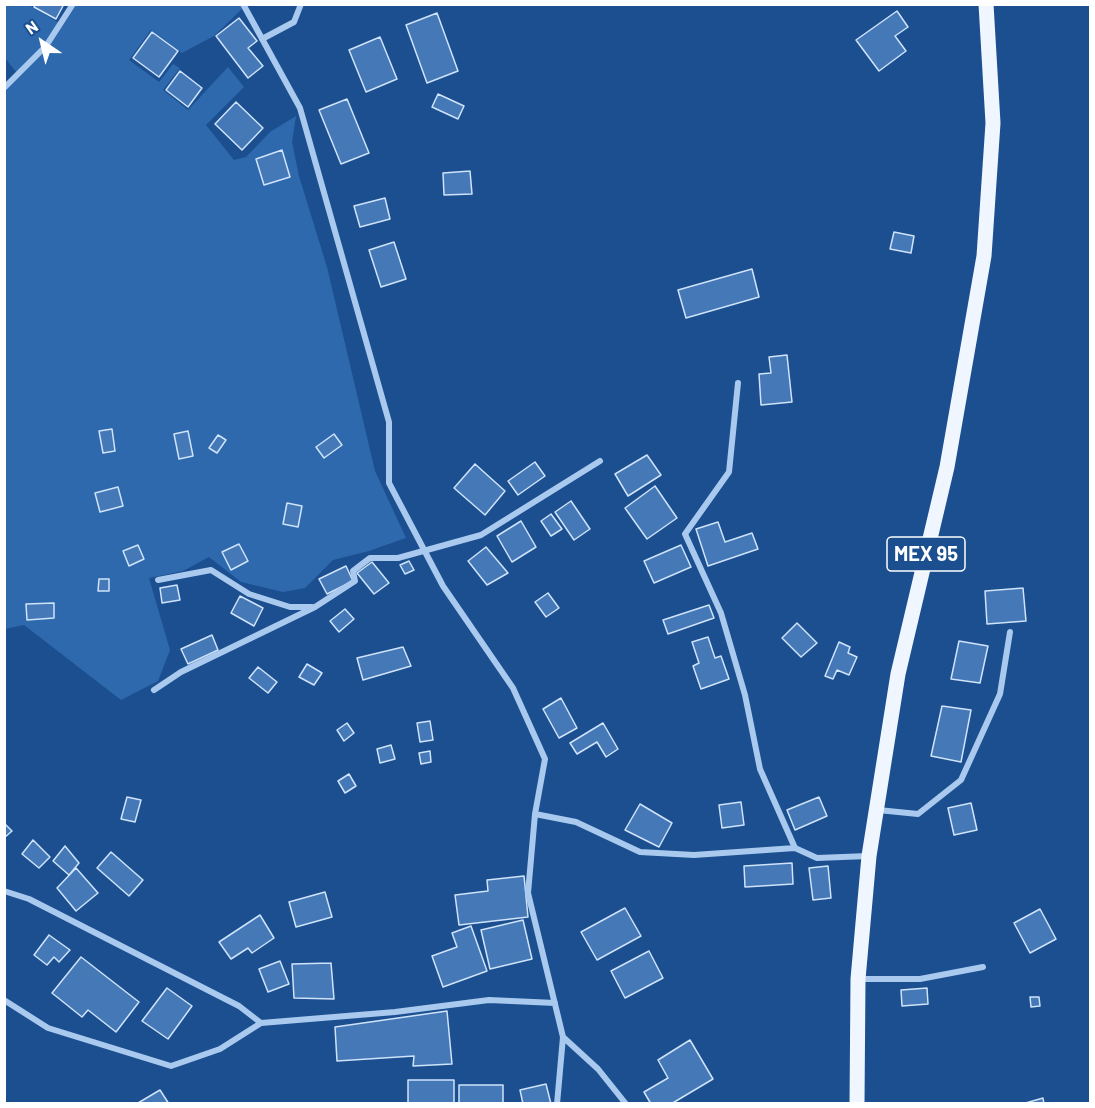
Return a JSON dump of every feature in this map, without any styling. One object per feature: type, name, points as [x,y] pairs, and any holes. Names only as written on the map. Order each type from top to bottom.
[{"type":"main road","name":"MEX 95","points":[[857,1104],[858,978],[869,855],[898,674],[947,466],[984,256],[993,123],[986,4]]},
{"type":"street","points":[[4,88],[46,46],[73,4]]},
{"type":"street","points":[[243,4],[300,108],[389,422],[389,483],[443,586],[513,688],[545,759],[535,814],[528,893],[563,1037],[557,1104]]},
{"type":"street","points":[[262,39],[294,22],[301,4]]},
{"type":"street","points":[[738,383],[729,472],[685,534],[721,613],[745,695],[760,769],[795,849]]},
{"type":"street","points":[[154,690],[181,672],[315,607],[355,581],[353,571],[370,558],[398,558],[481,535],[600,461]]},
{"type":"street","points":[[158,580],[211,570],[249,594],[290,607],[315,607]]},
{"type":"street","points":[[876,810],[918,814],[961,780],[1000,694],[1010,632]]},
{"type":"street","points":[[535,814],[576,822],[640,852],[694,855],[795,849],[817,858],[869,855]]},
{"type":"street","points":[[4,891],[28,898],[239,1006],[261,1023]]},
{"type":"street","points":[[858,978],[920,979],[983,967]]},
{"type":"street","points":[[4,1000],[48,1028],[171,1066],[220,1049],[261,1023],[395,1012],[489,1000],[555,1002]]},
{"type":"street","points":[[563,1037],[598,1069],[626,1104]]},
{"type":"shaded area","points":[[4,5],[29,5],[59,23],[44,45],[17,73],[5,58]]},
{"type":"shaded area","points":[[73,5],[241,5],[243,8],[214,36],[182,53],[151,30],[129,60],[159,82],[173,64],[180,68],[163,90],[188,110],[228,67],[244,87],[206,125],[234,160],[246,157],[270,132],[296,116],[292,142],[299,176],[327,267],[375,471],[406,538],[333,560],[305,588],[283,592],[241,582],[209,557],[183,571],[149,578],[170,650],[158,681],[121,700],[24,625],[5,629],[4,88],[46,46]]},
{"type":"building","points":[[35,4],[64,4],[56,19],[34,7]]},
{"type":"building","points":[[897,11],[908,27],[895,36],[906,51],[879,71],[856,40]]},
{"type":"building","points":[[437,13],[458,71],[427,83],[406,25]]},
{"type":"building","points":[[239,18],[257,41],[248,48],[263,66],[248,78],[216,36]]},
{"type":"building","points":[[152,32],[178,51],[159,77],[133,58]]},
{"type":"building","points":[[380,37],[397,79],[366,92],[349,50]]},
{"type":"building","points":[[180,71],[202,88],[188,107],[166,90]]},
{"type":"building","points":[[438,94],[464,106],[458,119],[432,107]]},
{"type":"building","points":[[347,99],[369,153],[341,164],[319,110]]},
{"type":"building","points":[[236,102],[263,128],[242,150],[215,124]]},
{"type":"building","points":[[282,150],[290,177],[264,185],[256,159]]},
{"type":"building","points":[[470,171],[472,194],[444,195],[443,173]]},
{"type":"building","points":[[385,198],[390,219],[360,227],[354,206]]},
{"type":"building","points":[[894,232],[914,236],[911,253],[890,249]]},
{"type":"building","points":[[394,242],[406,279],[381,287],[369,250]]},
{"type":"building","points":[[752,269],[759,297],[686,318],[678,290]]},
{"type":"building","points":[[787,355],[792,402],[761,405],[759,374],[771,373],[769,357]]},
{"type":"building","points":[[112,429],[115,451],[103,453],[99,431]]},
{"type":"building","points":[[188,431],[193,456],[179,459],[174,434]]},
{"type":"building","points":[[334,434],[342,445],[324,458],[316,447]]},
{"type":"building","points":[[218,435],[226,440],[217,453],[209,448]]},
{"type":"building","points":[[647,455],[661,475],[628,496],[615,474]]},
{"type":"building","points":[[535,462],[545,476],[518,495],[508,481]]},
{"type":"building","points":[[475,464],[505,491],[485,515],[454,488]]},
{"type":"building","points":[[655,486],[677,518],[647,539],[625,508]]},
{"type":"building","points":[[118,487],[123,506],[100,512],[95,493]]},
{"type":"building","points":[[571,501],[590,529],[574,540],[555,512]]},
{"type":"building","points":[[287,503],[302,506],[298,527],[283,524]]},
{"type":"building","points":[[551,514],[562,529],[551,536],[541,521]]},
{"type":"building","points":[[521,521],[536,547],[512,562],[497,536]]},
{"type":"building","points":[[718,522],[725,542],[752,533],[758,549],[708,566],[696,529]]},
{"type":"building","points":[[239,544],[248,561],[231,570],[222,552]]},
{"type":"building","points":[[138,545],[144,559],[129,566],[123,551]]},
{"type":"building","points":[[681,545],[691,567],[654,583],[644,561]]},
{"type":"building","points":[[486,547],[508,573],[487,585],[468,561]]},
{"type":"building","points":[[409,561],[414,570],[405,574],[400,565]]},
{"type":"building","points":[[372,562],[389,583],[374,594],[357,573]]},
{"type":"building","points":[[346,566],[353,581],[327,594],[319,579]]},
{"type":"building","points":[[99,579],[109,579],[109,591],[98,591]]},
{"type":"building","points":[[177,585],[180,600],[162,603],[160,588]]},
{"type":"building","points":[[1023,588],[1026,621],[987,624],[985,591]]},
{"type":"building","points":[[548,593],[559,608],[546,617],[535,602]]},
{"type":"building","points":[[240,596],[263,608],[254,626],[231,613]]},
{"type":"building","points":[[54,603],[54,618],[27,620],[26,604]]},
{"type":"building","points":[[709,605],[714,618],[668,634],[663,620]]},
{"type":"building","points":[[345,609],[354,619],[339,632],[330,621]]},
{"type":"building","points":[[797,623],[817,643],[801,657],[782,638]]},
{"type":"building","points":[[212,635],[218,650],[188,664],[181,649]]},
{"type":"building","points":[[708,637],[715,658],[721,656],[729,679],[701,689],[693,666],[699,663],[692,642]]},
{"type":"building","points":[[959,641],[988,646],[980,683],[951,679]]},
{"type":"building","points":[[839,642],[850,647],[848,653],[857,657],[849,675],[837,670],[833,679],[825,676]]},
{"type":"building","points":[[403,647],[411,666],[363,680],[357,658]]},
{"type":"building","points":[[307,664],[322,673],[314,685],[299,677]]},
{"type":"building","points":[[258,667],[277,682],[268,693],[249,678]]},
{"type":"building","points":[[561,698],[577,728],[559,738],[543,709]]},
{"type":"building","points":[[942,706],[971,710],[961,762],[931,756]]},
{"type":"building","points":[[430,721],[433,740],[420,742],[417,723]]},
{"type":"building","points":[[347,723],[354,733],[344,741],[337,730]]},
{"type":"building","points":[[603,723],[618,749],[606,757],[597,742],[577,754],[570,743]]},
{"type":"building","points":[[391,745],[395,759],[380,763],[377,749]]},
{"type":"building","points":[[430,751],[431,762],[421,764],[419,753]]},
{"type":"building","points":[[349,774],[356,786],[345,793],[338,781]]},
{"type":"building","points":[[127,797],[141,800],[135,822],[121,819]]},
{"type":"building","points":[[819,797],[827,816],[795,830],[787,810]]},
{"type":"building","points":[[741,802],[744,825],[722,828],[719,805]]},
{"type":"building","points":[[971,803],[977,830],[954,835],[948,808]]},
{"type":"building","points":[[640,804],[672,823],[659,847],[625,830]]},
{"type":"building","points":[[4,823],[12,831],[4,838]]},
{"type":"building","points":[[33,840],[50,857],[39,868],[22,854]]},
{"type":"building","points":[[65,846],[79,863],[69,875],[53,861]]},
{"type":"building","points":[[111,852],[143,880],[129,896],[97,868]]},
{"type":"building","points":[[792,863],[793,884],[745,887],[744,866]]},
{"type":"building","points":[[828,866],[831,898],[813,900],[809,868]]},
{"type":"building","points":[[76,868],[98,893],[76,911],[57,888]]},
{"type":"building","points":[[524,876],[528,917],[459,925],[455,895],[488,891],[487,880]]},
{"type":"building","points":[[325,892],[332,917],[296,927],[289,902]]},
{"type":"building","points":[[625,908],[641,936],[597,960],[581,932]]},
{"type":"building","points":[[1040,909],[1056,939],[1030,953],[1014,923]]},
{"type":"building","points":[[260,915],[274,938],[252,953],[248,948],[231,959],[219,942]]},
{"type":"building","points":[[523,920],[532,959],[490,969],[481,930]]},
{"type":"building","points":[[471,926],[487,971],[443,987],[432,956],[457,947],[452,933]]},
{"type":"building","points":[[49,935],[70,950],[59,962],[54,957],[47,965],[34,955]]},
{"type":"building","points":[[649,951],[663,978],[625,998],[611,971]]},
{"type":"building","points":[[81,957],[139,1002],[116,1032],[88,1010],[82,1017],[52,993]]},
{"type":"building","points":[[280,961],[289,984],[268,992],[259,969]]},
{"type":"building","points":[[331,963],[334,999],[294,998],[292,964]]},
{"type":"building","points":[[167,988],[192,1006],[168,1039],[142,1021]]},
{"type":"building","points":[[927,988],[928,1004],[902,1006],[901,990]]},
{"type":"building","points":[[1030,997],[1039,997],[1040,1006],[1031,1007]]},
{"type":"building","points":[[447,1011],[452,1064],[413,1066],[414,1056],[337,1061],[335,1027]]},
{"type":"building","points":[[690,1040],[713,1079],[671,1104],[651,1104],[644,1092],[668,1078],[658,1060]]},
{"type":"building","points":[[408,1080],[454,1080],[454,1104],[408,1104]]},
{"type":"building","points":[[546,1084],[551,1104],[523,1104],[520,1090]]},
{"type":"building","points":[[459,1085],[503,1085],[503,1104],[459,1104]]},
{"type":"building","points":[[160,1090],[169,1104],[138,1103]]},
{"type":"building","points":[[1043,1098],[1044,1104],[1022,1104]]}]
